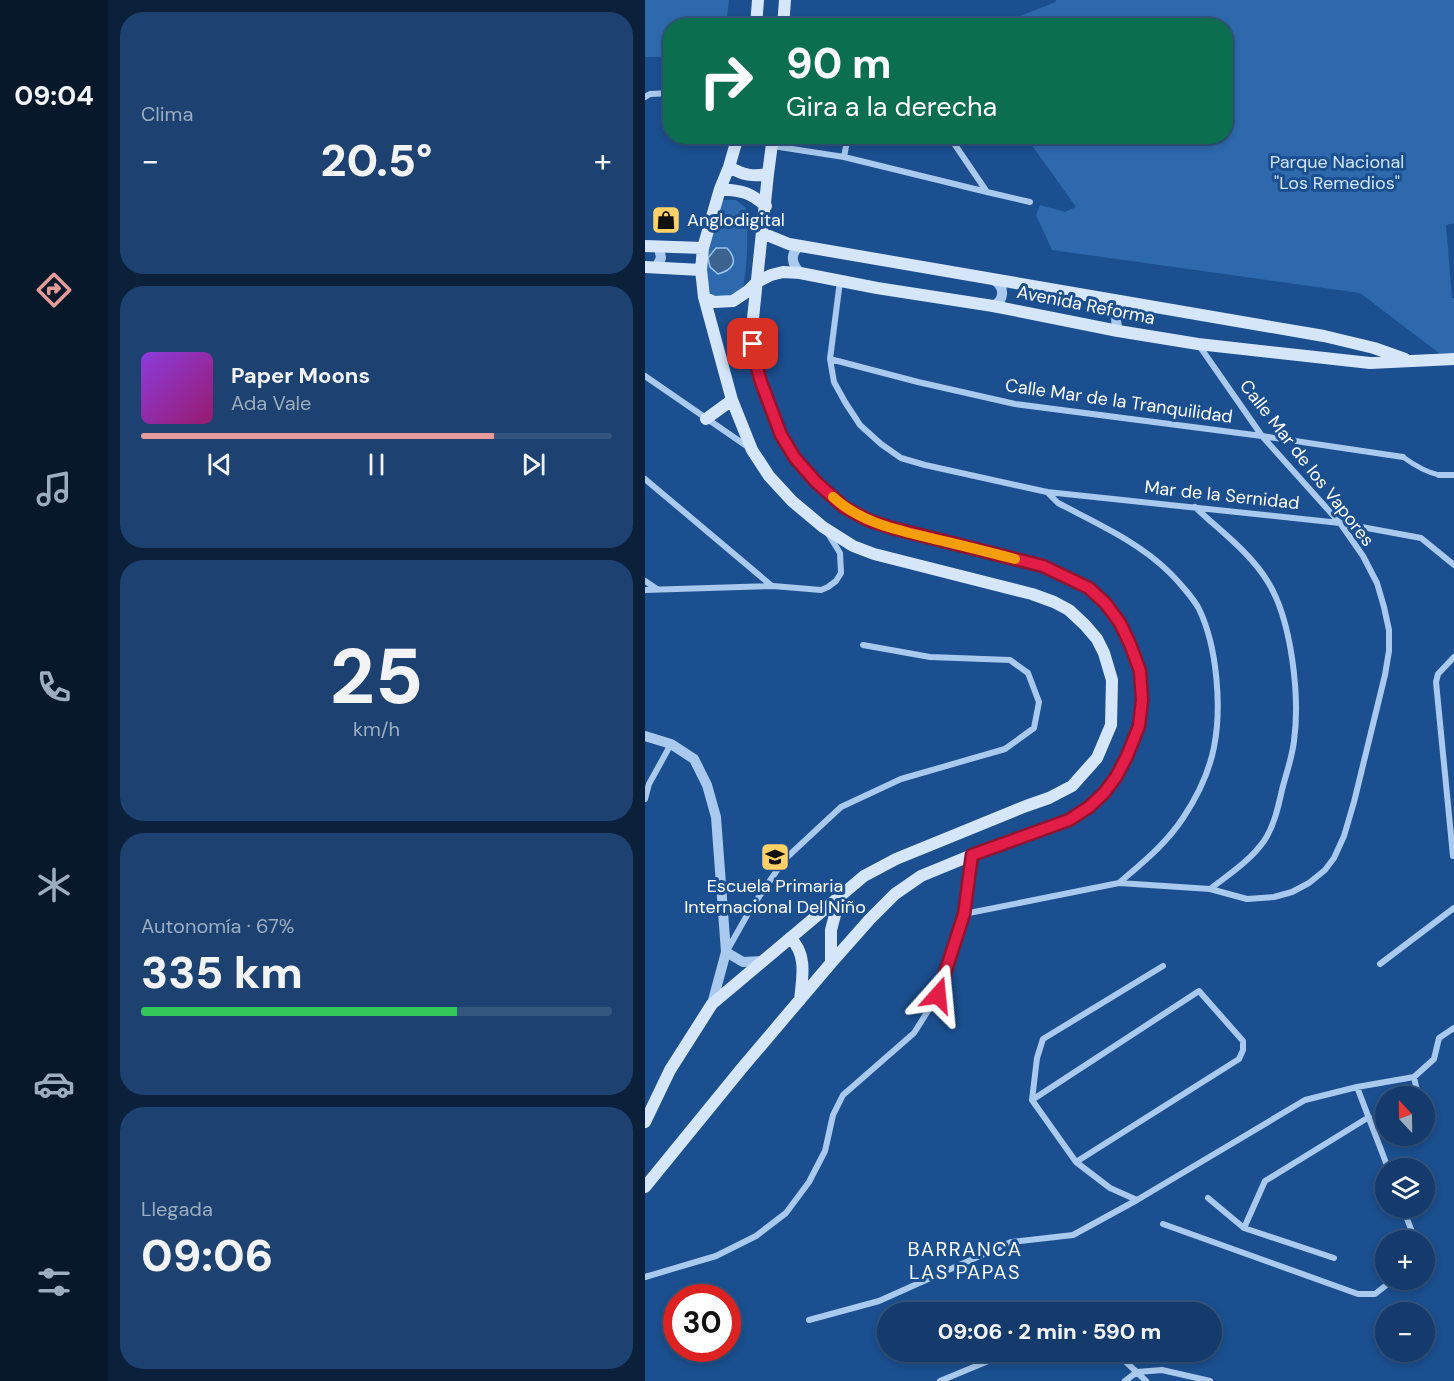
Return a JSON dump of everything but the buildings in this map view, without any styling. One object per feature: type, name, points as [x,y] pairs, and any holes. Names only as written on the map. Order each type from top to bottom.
[{"type":"main road","points":[[757,18],[758,0]]},
{"type":"main road","points":[[784,18],[785,0]]},
{"type":"main road","points":[[645,1122],[670,1070],[712,1004],[864,876],[896,859],[1049,798],[1072,786],[1097,758],[1110,726],[1112,680],[1104,653],[1097,639],[1069,610],[1032,594],[874,554],[853,546],[823,527],[792,501],[769,476],[752,450],[732,400],[704,297],[701,270],[703,248],[736,144]]},
{"type":"main road","points":[[645,1187],[799,1000],[895,894],[921,876],[1069,820],[1089,807],[1116,777],[1139,726],[1142,700],[1140,671],[1120,623],[1106,604],[1089,588],[1043,566],[868,520],[844,507],[816,482],[795,458],[781,435],[755,361],[753,328],[773,144]]},
{"type":"main road","points":[[729,167],[749,176],[768,174]]},
{"type":"main road","points":[[720,189],[744,192],[754,196],[766,206]]},
{"type":"main road","name":"Avenida Reforma","points":[[762,233],[800,246],[1325,336],[1374,348],[1412,362]]},
{"type":"main road","points":[[645,246],[703,248]]},
{"type":"main road","points":[[650,268],[701,270]]},
{"type":"main road","name":"Avenida Reforma","points":[[704,297],[714,302],[733,301],[757,282],[771,275],[783,272],[800,273],[1198,344],[1370,363],[1454,359]]},
{"type":"main road","points":[[706,419],[732,400]]},
{"type":"main road","points":[[831,963],[831,930],[840,896]]},
{"type":"main road","points":[[790,938],[795,943],[802,960],[799,1000]]},
{"type":"street","points":[[645,97],[650,94],[663,93]]},
{"type":"street","points":[[786,144],[1030,202]]},
{"type":"street","points":[[845,157],[847,144]]},
{"type":"street","points":[[954,144],[987,192]]},
{"type":"street","points":[[800,246],[792,255],[792,262],[800,273]]},
{"type":"street","points":[[650,268],[661,258],[659,247]]},
{"type":"street","points":[[993,306],[998,304],[1003,294],[999,283],[994,280]]},
{"type":"street","points":[[830,359],[840,281]]},
{"type":"street","points":[[1118,331],[1116,314],[1123,301]]},
{"type":"street","name":"Calle Mar de los Vapores","points":[[964,914],[1119,883],[1210,889],[1247,898],[1274,897],[1309,884],[1325,870],[1334,858],[1344,836],[1389,651],[1389,630],[1377,583],[1363,556],[1339,523],[1262,436],[1198,344]]},
{"type":"street","name":"Calle Mar de la Tranquilidad","points":[[830,359],[1015,404],[1403,457],[1429,473],[1439,475]]},
{"type":"street","name":"Mar de la Sernidad","points":[[830,359],[834,382],[860,425],[901,458],[1047,492],[1339,523],[1421,538],[1454,565]]},
{"type":"street","points":[[645,376],[752,450]]},
{"type":"street","points":[[1439,475],[1454,475]]},
{"type":"street","points":[[645,479],[773,586]]},
{"type":"street","points":[[1047,492],[1058,503],[1140,548],[1170,573],[1198,606],[1209,634],[1215,667],[1218,710],[1214,747],[1203,782],[1182,819],[1154,853],[1119,883]]},
{"type":"street","points":[[1195,507],[1256,564],[1270,584],[1283,618],[1296,686],[1297,717],[1294,744],[1275,819],[1265,840],[1253,855],[1210,889]]},
{"type":"street","points":[[645,590],[773,586],[821,590],[836,581],[840,573],[840,553],[823,527]]},
{"type":"street","points":[[645,580],[658,590]]},
{"type":"street","points":[[712,1004],[726,952],[750,910],[784,860],[841,807],[901,779],[1005,748],[1034,728],[1039,702],[1028,673],[1011,660],[930,657],[863,645]]},
{"type":"street","points":[[1453,856],[1435,682],[1438,674],[1454,657]]},
{"type":"street","points":[[645,736],[671,744],[694,759],[707,785],[716,817],[726,952]]},
{"type":"street","points":[[645,799],[649,784],[671,744]]},
{"type":"street","points":[[645,1277],[715,1256],[756,1236],[786,1213],[809,1182],[825,1151],[833,1115],[843,1095],[914,1033],[938,995],[964,914],[972,855]]},
{"type":"street","points":[[1380,964],[1454,908]]},
{"type":"street","points":[[726,952],[743,962],[763,961]]},
{"type":"street","points":[[1137,1200],[1110,1188],[1076,1162],[1032,1101],[1037,1058],[1043,1039],[1163,966]]},
{"type":"street","points":[[1032,1101],[1199,991],[1243,1041],[1243,1050],[1239,1059],[1076,1162]]},
{"type":"street","points":[[809,1320],[879,1301],[1011,1242],[1073,1235],[1137,1200],[1305,1100],[1414,1077],[1434,1059],[1439,1038],[1454,1028]]},
{"type":"street","points":[[1414,1077],[1416,1086]]},
{"type":"street","points":[[1357,1088],[1384,1158]]},
{"type":"street","points":[[1244,1228],[1265,1180],[1369,1118]]},
{"type":"street","points":[[1208,1198],[1244,1228],[1334,1258]]},
{"type":"street","points":[[1163,1224],[1358,1294],[1375,1294],[1380,1290]]},
{"type":"street","points":[[940,1381],[986,1362]]},
{"type":"street","points":[[1126,1362],[1146,1381]]},
{"type":"street","points":[[1125,1381],[1137,1372],[1162,1370],[1210,1381]]},
{"type":"green space","points":[[645,0],[729,0],[727,18],[663,18],[663,57],[645,57]]},
{"type":"green space","name":"Parque Nacional \"Los Remedios\"","points":[[1056,0],[1454,0],[1454,223],[1446,225],[1452,298],[1454,298],[1454,353],[1439,353],[1360,293],[1052,250],[1036,215],[1040,205],[1065,212],[1076,207],[1031,144],[1233,144],[1233,18],[1015,18],[1056,2]]},
{"type":"green space","points":[[722,200],[736,200],[746,208],[747,238],[743,288],[722,301],[707,294],[704,260]]},
{"type":"shaded area","points":[[716,248],[727,248],[733,257],[731,267],[718,274],[710,267],[708,258]]},
{"type":"slow traffic","points":[[833,497],[844,507],[868,520],[1015,559]]},
{"type":"place","name":"Anglodigital","points":[[666,220]]},
{"type":"place","name":"Escuela Primaria Internacional Del Niño","points":[[775,857]]},
{"type":"district","name":"BARRANCA LAS PAPAS","points":[[965,1260]]},
{"type":"route","points":[[753,344],[761,382],[781,435],[795,458],[816,482],[844,507],[868,520],[892,528],[1043,566],[1089,588],[1106,604],[1120,623],[1140,671],[1142,700],[1139,726],[1127,756],[1104,793],[1089,807],[1069,820],[972,855],[964,914],[938,995]]}]
